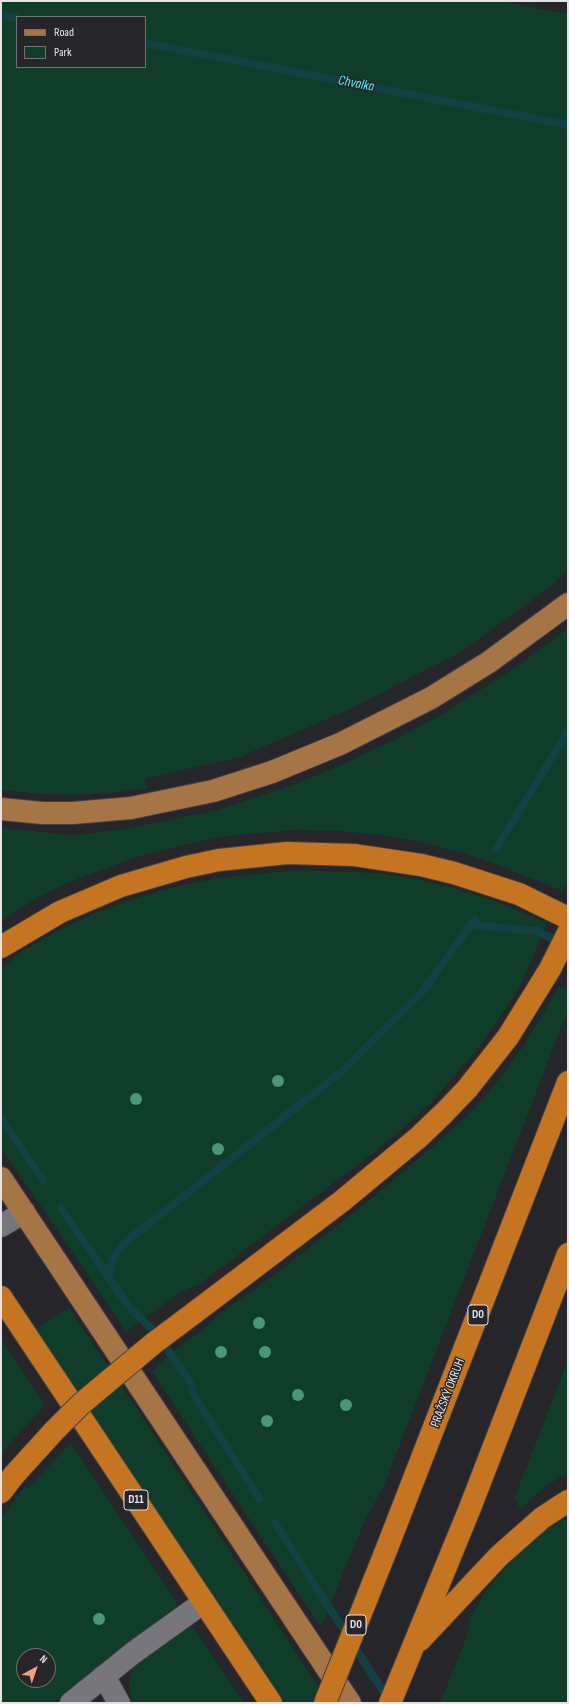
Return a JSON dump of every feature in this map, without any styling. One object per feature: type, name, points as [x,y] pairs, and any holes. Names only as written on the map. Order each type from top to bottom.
[{"type":"highway","points":[[1,947],[60,912],[122,886],[186,867],[212,862],[287,853],[354,855],[421,865],[461,875],[519,894],[568,918]]},
{"type":"highway","points":[[8,1484],[54,1431],[81,1404],[136,1357],[342,1201],[419,1137],[444,1113],[471,1084],[508,1037],[550,969],[568,933]]},
{"type":"highway","name":"PRAŽSKÝ OKRUH","points":[[325,1703],[387,1548],[568,1082]]},
{"type":"highway","points":[[390,1703],[411,1650],[432,1616],[470,1508],[568,1254]]},
{"type":"highway","name":"D11","points":[[1,1298],[271,1703]]},
{"type":"highway","points":[[432,1616],[542,1518],[568,1501]]},
{"type":"main road","points":[[1,809],[73,814],[131,808],[212,791],[272,772],[340,744],[431,698],[511,647],[568,604]]},
{"type":"main road","points":[[1,1178],[350,1703]]},
{"type":"lane","points":[[1,1226],[24,1212]]},
{"type":"lane","points":[[71,1703],[104,1676],[204,1602]]},
{"type":"lane","points":[[104,1676],[119,1703]]},
{"type":"green space","points":[[1,1],[497,1],[568,14],[568,570],[549,588],[461,652],[348,710],[240,757],[144,779],[148,788],[113,793],[78,795],[42,794],[1,790]]},
{"type":"green space","points":[[568,628],[568,879],[563,891],[463,853],[421,842],[379,835],[337,831],[294,830],[219,837],[146,854],[77,879],[44,894],[1,921],[1,828],[73,835],[125,829],[217,810],[295,784],[346,763],[445,713],[523,662]]},
{"type":"green space","points":[[297,870],[377,873],[416,879],[458,889],[498,902],[547,923],[519,989],[480,1046],[431,1103],[374,1153],[201,1283],[179,1293],[126,1332],[1,1147],[1,970],[17,954],[56,932],[95,913],[136,898],[178,886],[218,878]]},
{"type":"green space","points":[[559,987],[568,990],[568,1010],[383,1488],[366,1518],[321,1627],[152,1372],[166,1357],[205,1328],[214,1318],[281,1270],[367,1202],[451,1131],[476,1107],[500,1078],[523,1047]]},
{"type":"green space","points":[[69,1308],[134,1404],[329,1703],[285,1703],[36,1329]]},
{"type":"green space","points":[[1,1339],[45,1405],[1,1453]]},
{"type":"green space","points":[[568,1360],[568,1473],[546,1486],[520,1509],[515,1497]]},
{"type":"green space","points":[[71,1443],[176,1601],[175,1612],[53,1703],[1,1703],[1,1518],[25,1486],[28,1488]]},
{"type":"green space","points":[[568,1517],[568,1703],[440,1703],[467,1636],[470,1619],[486,1591],[521,1550],[542,1532]]},
{"type":"green space","points":[[187,1625],[194,1628],[244,1703],[134,1702],[130,1693],[129,1682],[131,1672],[135,1665]]},
{"type":"waterway","name":"Chvalka","points":[[1,15],[16,18]]},
{"type":"waterway","name":"Chvalka","points":[[146,43],[568,125]]},
{"type":"waterway","points":[[496,849],[568,731]]},
{"type":"waterway","points":[[108,1277],[112,1260],[123,1244],[341,1072],[423,991],[475,919]]},
{"type":"waterway","points":[[471,925],[536,931],[562,943]]},
{"type":"waterway","points":[[1,1118],[43,1180]]},
{"type":"waterway","points":[[61,1208],[131,1309],[154,1331],[189,1380],[194,1395],[259,1498]]},
{"type":"waterway","points":[[275,1523],[388,1699]]}]
